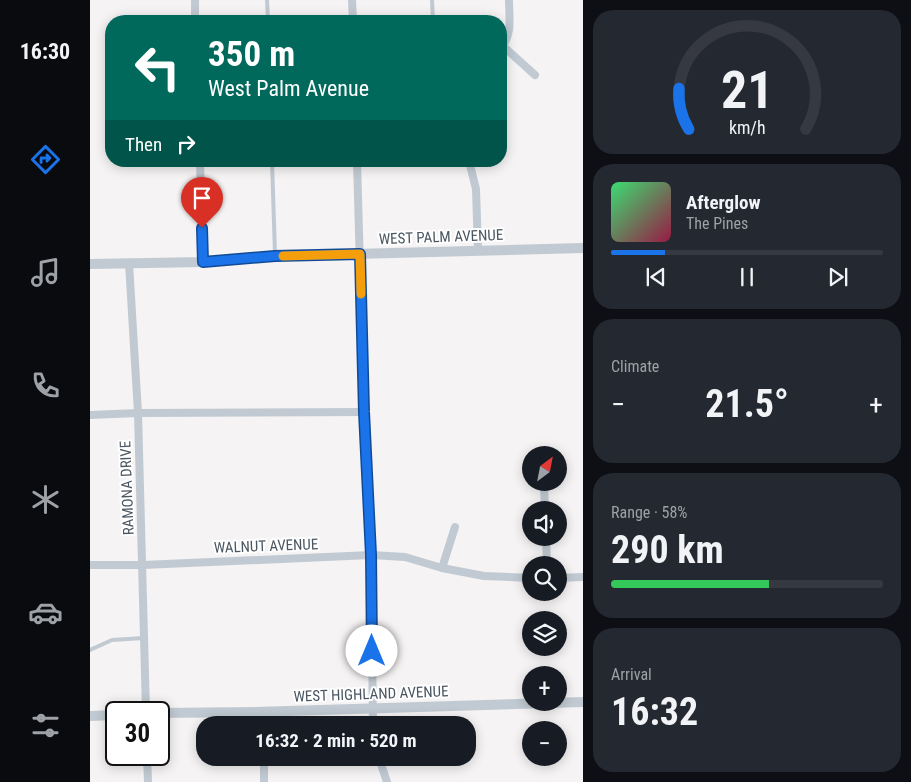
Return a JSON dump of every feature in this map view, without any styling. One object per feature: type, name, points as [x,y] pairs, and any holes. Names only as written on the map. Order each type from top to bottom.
[{"type":"street","points":[[194,0],[195,15]]},
{"type":"street","points":[[352,0],[353,15]]},
{"type":"street","points":[[507,38],[509,34],[509,0]]},
{"type":"street","points":[[507,51],[535,75]]},
{"type":"street","points":[[200,167],[203,262]]},
{"type":"street","points":[[357,167],[364,412],[371,555],[372,716]]},
{"type":"street","points":[[470,167],[476,189],[478,251]]},
{"type":"street","name":"WEST PALM AVENUE","points":[[90,264],[203,262],[275,256],[583,248]]},
{"type":"street","name":"RAMONA DRIVE","points":[[130,263],[138,413],[146,701]]},
{"type":"street","points":[[90,415],[364,412]]},
{"type":"street","points":[[442,568],[455,527]]},
{"type":"street","name":"WALNUT AVENUE","points":[[90,565],[142,565],[371,555],[405,557],[442,568],[484,576],[522,578]]},
{"type":"street","points":[[567,578],[583,578]]},
{"type":"street","name":"WEST HIGHLAND AVENUE","points":[[170,714],[583,702]]},
{"type":"street","points":[[263,712],[263,716]]},
{"type":"street","points":[[90,716],[105,715]]},
{"type":"street","points":[[147,766],[148,782]]},
{"type":"street","points":[[264,766],[264,782]]},
{"type":"street","points":[[381,766],[386,782]]},
{"type":"lane","points":[[267,0],[268,15]]},
{"type":"lane","points":[[432,0],[433,15]]},
{"type":"lane","points":[[272,167],[275,256]]},
{"type":"lane","points":[[90,650],[112,640],[143,638]]},
{"type":"slow traffic","points":[[283,256],[360,254],[361,294]]},
{"type":"route","points":[[202,228],[203,262],[275,256],[360,254],[364,412],[371,555],[372,651]]}]
